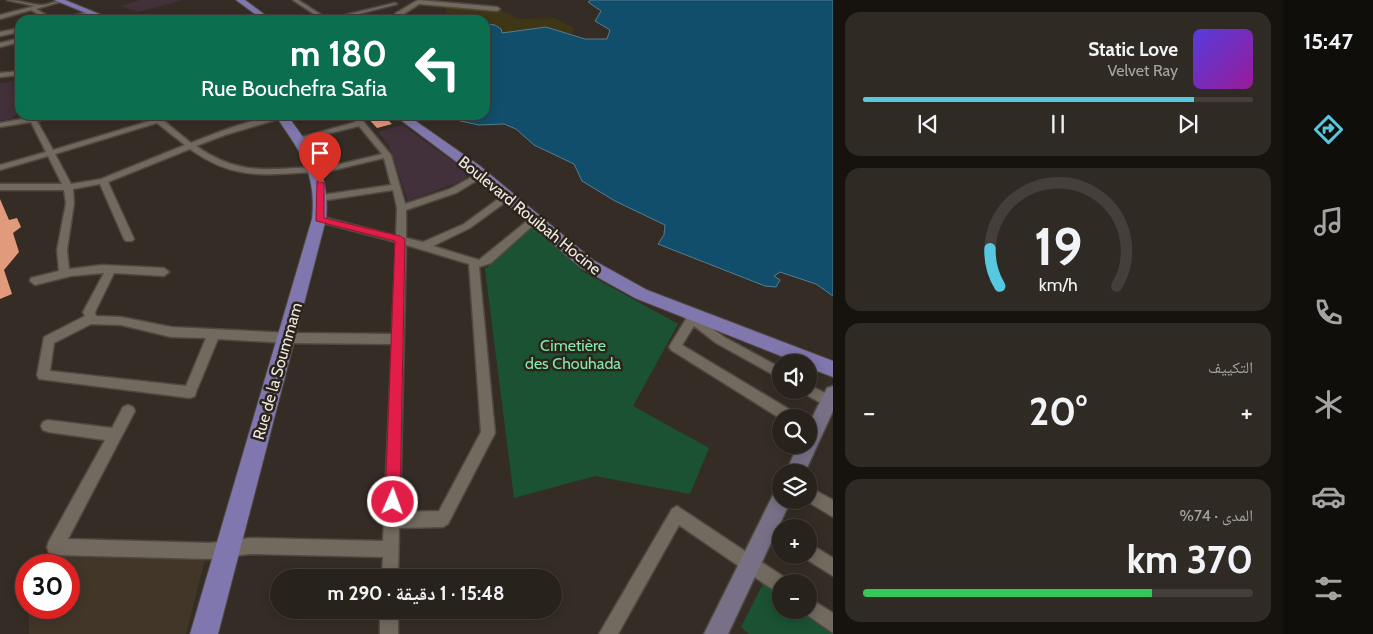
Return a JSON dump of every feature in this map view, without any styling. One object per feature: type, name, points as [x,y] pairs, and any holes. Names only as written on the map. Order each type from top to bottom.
[{"type":"main road","points":[[240,0],[261,15]]},
{"type":"main road","points":[[60,1],[90,15]]},
{"type":"main road","name":"Rue de la Soummam","points":[[204,634],[319,219],[321,198],[317,170],[287,120]]},
{"type":"main road","name":"Boulevard Rouibah Hocine","points":[[407,120],[482,175],[594,269],[641,294],[688,315],[833,369]]},
{"type":"main road","points":[[817,425],[832,400]]},
{"type":"main road","points":[[716,634],[752,564],[772,534]]},
{"type":"street","points":[[296,1],[307,0]]},
{"type":"street","points":[[387,0],[408,8]]},
{"type":"street","points":[[470,6],[472,0]]},
{"type":"street","points":[[0,17],[60,1]]},
{"type":"street","points":[[296,1],[320,15]]},
{"type":"street","points":[[399,15],[421,1],[497,9]]},
{"type":"street","points":[[8,3],[20,2],[42,6]]},
{"type":"street","points":[[349,15],[395,4]]},
{"type":"street","points":[[32,9],[43,15]]},
{"type":"street","points":[[32,15],[40,13]]},
{"type":"street","points":[[0,23],[15,19]]},
{"type":"street","points":[[0,34],[15,31]]},
{"type":"street","points":[[0,45],[15,41]]},
{"type":"street","points":[[11,42],[15,45]]},
{"type":"street","points":[[0,75],[15,74]]},
{"type":"street","points":[[3,125],[15,119]]},
{"type":"street","points":[[3,125],[38,120]]},
{"type":"street","points":[[0,168],[149,120]]},
{"type":"street","points":[[158,120],[217,162],[240,170],[317,170],[387,155]]},
{"type":"street","points":[[0,187],[68,187],[102,181],[192,145],[269,120]]},
{"type":"street","points":[[359,120],[387,155],[402,208],[390,569]]},
{"type":"street","points":[[34,121],[68,187],[70,203],[62,250],[64,275]]},
{"type":"street","points":[[298,139],[362,123]]},
{"type":"street","points":[[402,208],[453,191],[482,175]]},
{"type":"street","points":[[102,181],[129,239]]},
{"type":"street","points":[[321,198],[397,187]]},
{"type":"street","points":[[424,246],[467,226],[508,196]]},
{"type":"street","points":[[319,219],[400,239],[480,264],[487,261],[535,219]]},
{"type":"street","points":[[392,520],[443,518],[488,433],[474,263]]},
{"type":"street","points":[[111,269],[90,312],[93,320],[122,321],[171,332],[286,338],[397,339]]},
{"type":"street","points":[[36,281],[64,275],[111,269],[164,272]]},
{"type":"street","points":[[688,315],[720,340],[772,369]]},
{"type":"street","points":[[688,315],[689,323],[675,347],[777,409]]},
{"type":"street","points":[[92,318],[48,340],[43,375],[190,392],[214,334]]},
{"type":"street","points":[[817,393],[832,400]]},
{"type":"street","points":[[128,412],[55,547],[210,551],[250,546],[391,549]]},
{"type":"street","points":[[48,426],[116,435]]},
{"type":"street","points":[[817,499],[833,509]]},
{"type":"street","points":[[608,634],[676,514],[772,578]]},
{"type":"street","points":[[817,557],[833,568]]},
{"type":"street","points":[[817,612],[833,624]]},
{"type":"street","points":[[389,619],[389,634]]},
{"type":"shaded area","points":[[140,0],[182,0],[138,12],[121,6]]},
{"type":"shaded area","points":[[15,82],[15,115],[13,118],[0,121],[0,83]]},
{"type":"shaded area","points":[[402,125],[467,171],[467,179],[408,201],[389,145],[378,132]]},
{"type":"shaded area","points":[[206,555],[186,634],[29,634],[29,619],[80,619],[80,556]]},
{"type":"green space","name":"Cimetière des Chouhada","points":[[535,225],[582,271],[678,324],[633,406],[709,448],[690,494],[595,476],[514,498],[485,269]]},
{"type":"green space","points":[[764,582],[772,588],[772,619],[812,619],[832,634],[749,634],[741,627]]},
{"type":"sand","points":[[444,5],[502,11],[518,19],[555,18],[575,29],[570,34],[546,27],[502,33],[495,25],[490,24],[490,15],[447,15]]},
{"type":"water","points":[[591,0],[833,0],[833,296],[816,284],[780,272],[774,276],[780,280],[776,287],[765,286],[658,244],[664,235],[665,225],[615,201],[582,181],[574,164],[534,145],[516,129],[504,124],[479,125],[458,120],[490,120],[490,24],[501,29],[502,33],[546,27],[585,39],[607,39],[610,30],[595,21],[601,11],[588,2]]},
{"type":"building","points":[[370,120],[388,120],[392,124],[377,128]]},
{"type":"building","points":[[0,199],[9,220],[17,218],[21,227],[13,233],[19,252],[4,270],[12,294],[0,299]]},
{"type":"route","points":[[320,183],[321,208],[319,219],[400,239],[393,502]]}]
